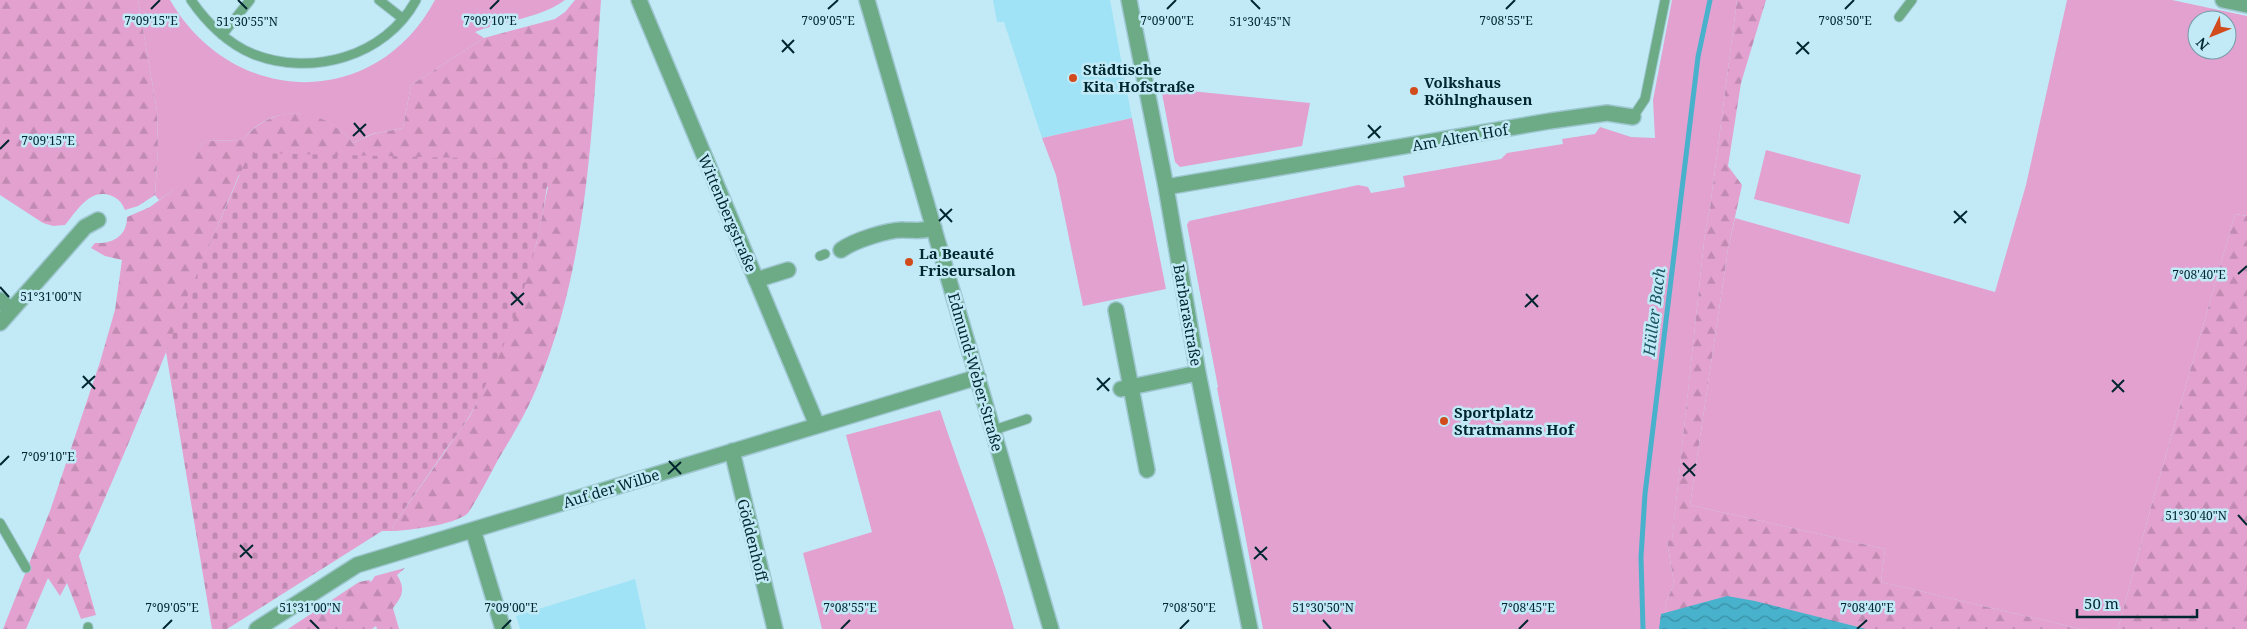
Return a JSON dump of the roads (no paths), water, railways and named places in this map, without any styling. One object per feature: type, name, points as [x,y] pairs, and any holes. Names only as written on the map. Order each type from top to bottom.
[{"type":"street","name":"Wittenbergstraße","points":[[639,0],[817,425]]},
{"type":"street","name":"Edmund-Weber-Straße","points":[[867,0],[1051,629]]},
{"type":"street","name":"Barbarastraße","points":[[1129,0],[1166,187],[1198,373],[1250,629]]},
{"type":"street","points":[[2223,0],[2247,5]]},
{"type":"street","name":"Am Alten Hof","points":[[1166,187],[1550,121],[1607,113],[1633,117]]},
{"type":"street","points":[[0,323],[6,305],[85,227],[98,220]]},
{"type":"street","points":[[841,250],[852,242],[903,230],[917,232],[934,228]]},
{"type":"street","points":[[756,280],[788,270]]},
{"type":"street","points":[[1116,310],[1126,388],[1147,470]]},
{"type":"street","points":[[1126,388],[1198,373]]},
{"type":"street","name":"Auf der Wilbe","points":[[257,629],[357,565],[978,377]]},
{"type":"street","name":"Göddenhoff","points":[[732,451],[775,629]]},
{"type":"street","points":[[473,530],[503,629]]},
{"type":"lane","points":[[191,0],[203,17],[222,35],[254,55],[280,62],[299,64],[337,60],[373,45],[402,18],[416,0]]},
{"type":"lane","points":[[222,35],[250,0]]},
{"type":"lane","points":[[379,0],[402,18]]},
{"type":"lane","name":"Am Alten Hof","points":[[1633,117],[1645,99],[1665,0]]},
{"type":"lane","points":[[1899,17],[1912,0]]},
{"type":"lane","points":[[994,430],[1027,419]]},
{"type":"lane","points":[[0,523],[26,568]]},
{"type":"water","points":[[1727,596],[1755,601],[1866,629],[1659,629],[1661,614]]},
{"type":"waterway","name":"Hüller Bach","points":[[1643,629],[1641,557],[1645,494],[1698,57],[1710,0]]},
{"type":"place","name":"Städtische Kita Hofstraße","points":[[1073,78]]},
{"type":"place","name":"Volkshaus Röhlnghausen","points":[[1414,91]]},
{"type":"place","name":"La Beauté Friseursalon","points":[[909,262]]},
{"type":"place","name":"Sportplatz Stratmanns Hof","points":[[1444,421]]}]
